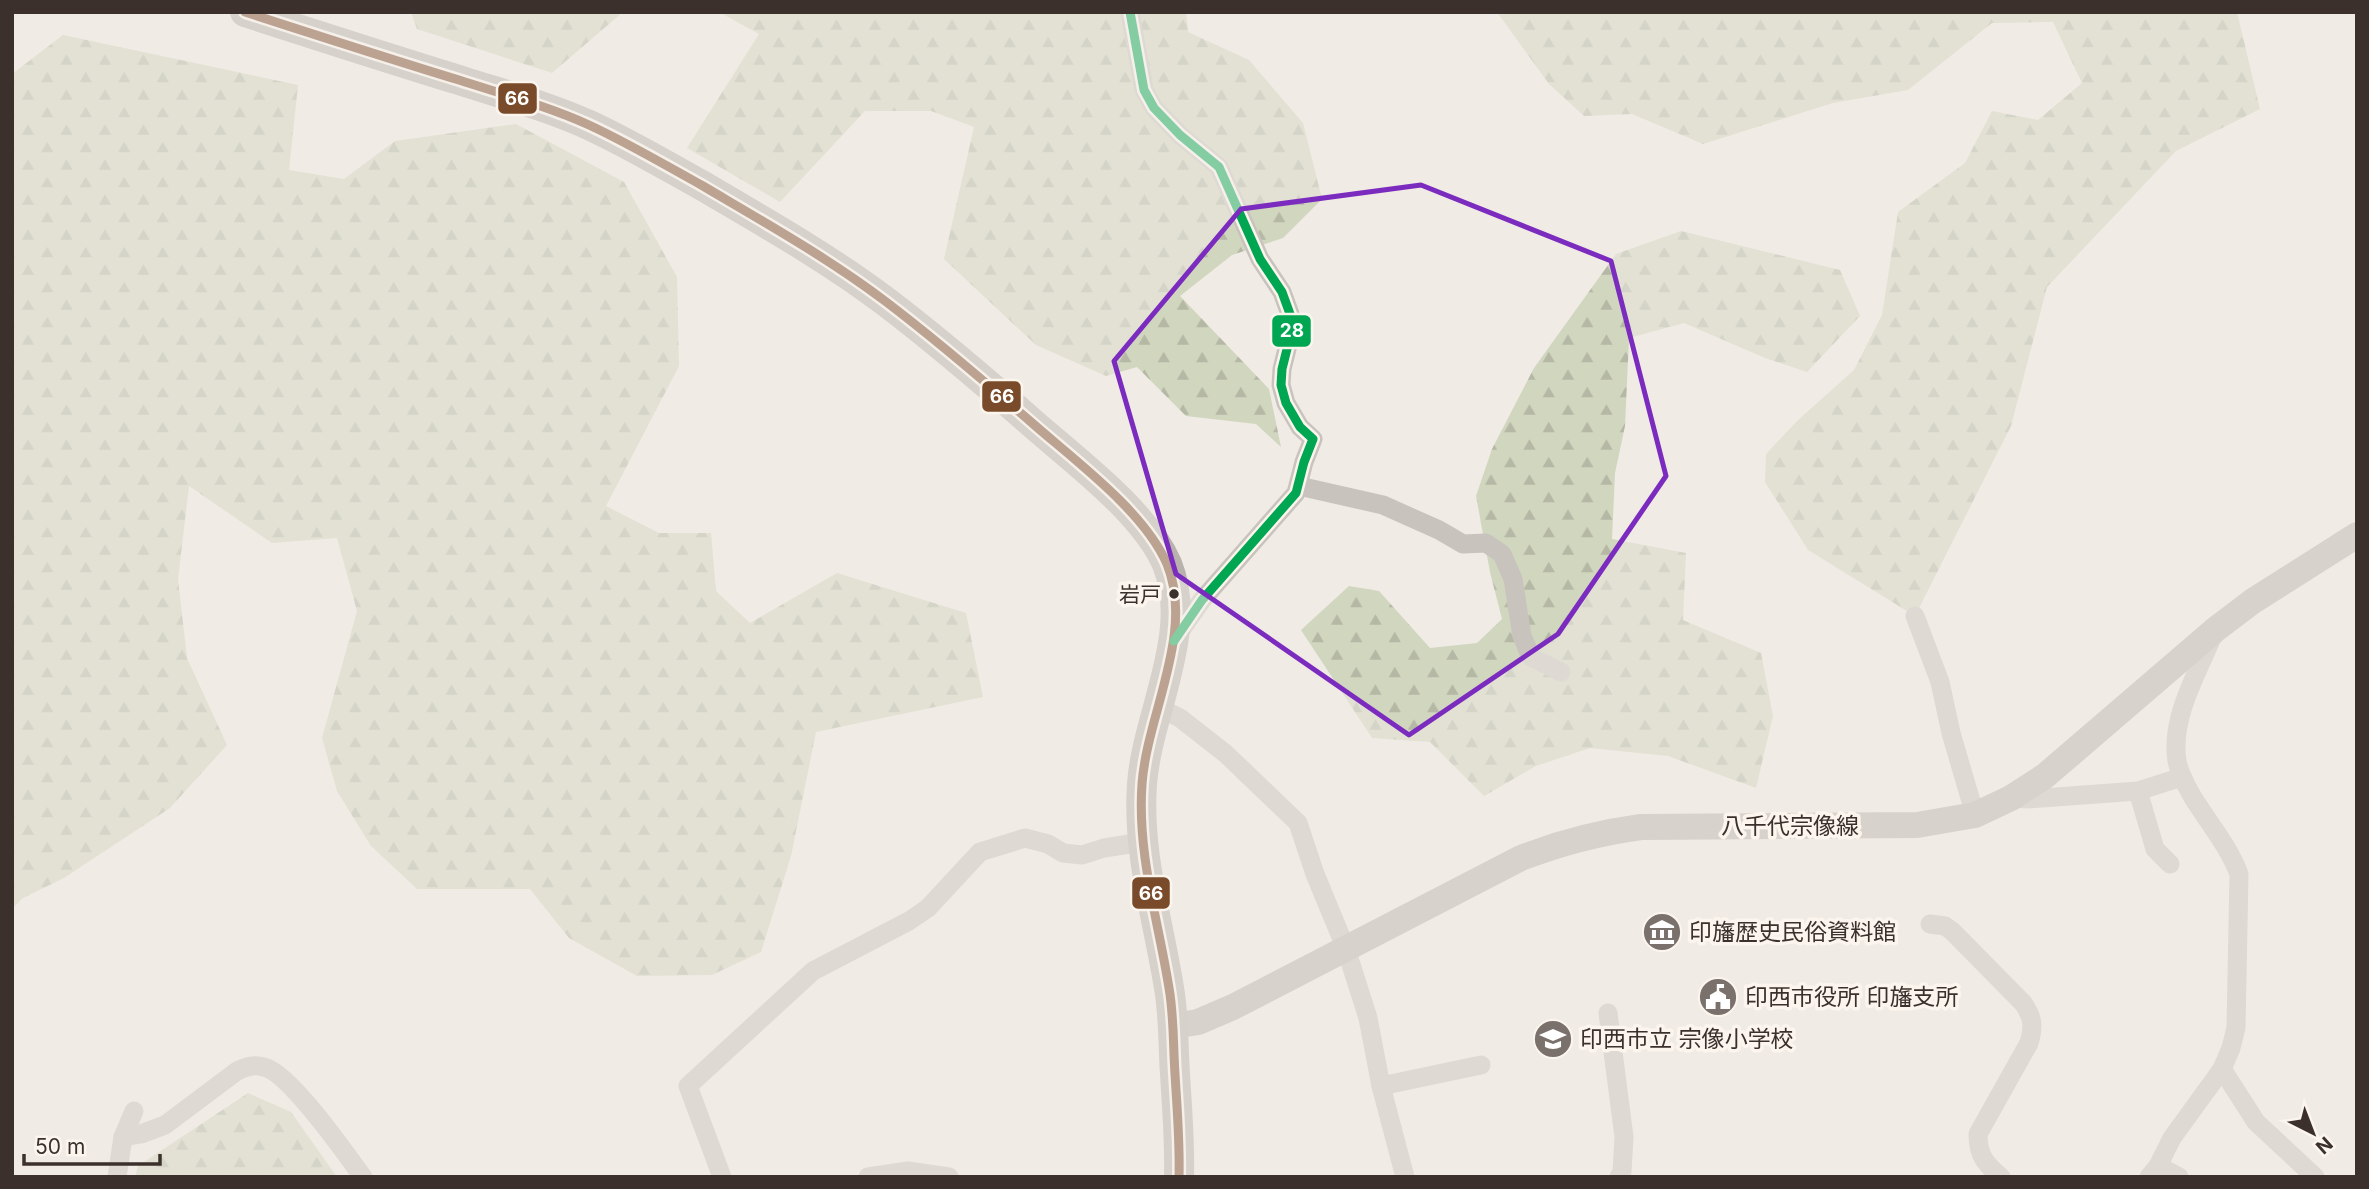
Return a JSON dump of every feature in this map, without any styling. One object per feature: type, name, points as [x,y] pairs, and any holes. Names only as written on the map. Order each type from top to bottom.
[{"type":"main road","points":[[245,12],[515,98],[586,124],[737,206],[882,299],[951,353],[1113,495],[1143,526],[1166,563],[1171,580],[1175,621],[1174,640],[1147,744],[1142,781],[1142,842],[1174,1026],[1174,1072],[1180,1132],[1179,1177]]},
{"type":"main road","name":"八千代宗像線","points":[[1174,1026],[1198,1022],[1221,1012],[1521,858],[1599,832],[1641,827],[1917,825],[1975,815],[2011,798],[2045,776],[2216,629],[2253,601],[2357,535]]},
{"type":"street","points":[[1130,12],[1144,90],[1154,108],[1180,135],[1219,167],[1251,240],[1282,292],[1292,329],[1282,369],[1281,385],[1286,403],[1300,427],[1313,439],[1296,493],[1202,600],[1174,640]]},
{"type":"street","points":[[1299,486],[1383,505],[1463,544],[1486,543],[1502,554],[1513,579],[1522,636],[1531,657],[1561,672]]},
{"type":"street","points":[[1914,616],[1940,682],[1951,733],[1975,815]]},
{"type":"street","points":[[2179,1177],[2153,1171],[2172,1138],[2222,1069],[2236,1028],[2239,874],[2232,855],[2182,777],[2177,761],[2179,718],[2216,629]]},
{"type":"street","points":[[1158,707],[1180,718],[1226,754],[1298,823],[1315,874],[1346,948],[1368,1018],[1381,1086],[1405,1177]]},
{"type":"street","points":[[2011,798],[2138,791],[2182,777]]},
{"type":"street","points":[[2138,791],[2155,849],[2170,864]]},
{"type":"street","points":[[722,1177],[688,1086],[813,971],[909,921],[928,908],[980,852],[1025,838],[1048,844],[1063,853],[1082,855],[1104,848],[1142,842]]},
{"type":"street","points":[[1930,924],[1945,926],[1952,931],[2031,1014],[2033,1029],[2029,1043],[1978,1134],[1978,1149],[1984,1163],[2001,1177]]},
{"type":"street","points":[[1608,1013],[1624,1137],[1622,1172],[1619,1177]]},
{"type":"street","points":[[123,1137],[165,1125],[237,1071],[251,1065],[266,1067],[279,1075],[317,1116],[363,1177]]},
{"type":"street","points":[[1381,1086],[1481,1065]]},
{"type":"street","points":[[2222,1069],[2256,1122],[2315,1177]]},
{"type":"street","points":[[117,1177],[123,1137],[134,1111]]},
{"type":"street","points":[[867,1177],[908,1171],[949,1177]]},
{"type":"highlighted area","points":[[1421,185],[1611,261],[1666,476],[1558,634],[1409,735],[1176,574],[1114,361],[1241,209]]},
{"type":"green space","points":[[411,12],[623,12],[552,73],[417,29]]},
{"type":"green space","points":[[719,12],[1186,12],[1188,32],[1249,60],[1303,123],[1322,199],[1283,238],[1232,255],[1180,296],[1269,389],[1281,447],[1256,424],[1186,416],[1137,367],[1106,376],[1036,345],[944,259],[974,127],[931,111],[865,111],[780,202],[687,148],[759,34]]},
{"type":"green space","points":[[1497,12],[2237,12],[2260,109],[2176,151],[2047,287],[2011,426],[1915,616],[1808,550],[1765,482],[1766,454],[1797,421],[1854,370],[1882,315],[1898,212],[1965,163],[1992,111],[2038,120],[2082,83],[2053,22],[1992,23],[1908,90],[1833,103],[1703,144],[1632,114],[1584,116],[1549,84]]},
{"type":"green space","points":[[63,35],[298,85],[289,170],[344,179],[395,141],[516,124],[624,182],[677,277],[679,366],[606,506],[659,533],[711,533],[716,591],[750,623],[837,573],[966,613],[983,697],[816,732],[791,856],[761,952],[712,975],[637,976],[569,938],[530,889],[417,889],[371,846],[337,791],[322,738],[357,611],[337,538],[272,543],[189,486],[178,579],[187,658],[227,745],[170,808],[64,878],[23,898],[12,909],[12,74]]},
{"type":"green space","points":[[1681,231],[1840,270],[1860,316],[1807,372],[1765,358],[1684,323],[1629,338],[1625,426],[1615,473],[1612,539],[1686,553],[1683,620],[1761,653],[1773,716],[1756,788],[1668,756],[1590,748],[1536,766],[1484,796],[1430,742],[1372,738],[1301,630],[1349,586],[1379,591],[1430,648],[1477,643],[1502,619],[1476,496],[1492,449],[1534,368],[1616,254]]},
{"type":"green space","points":[[248,1093],[291,1112],[337,1177],[135,1177],[138,1166]]},
{"type":"transit line","name":"66","points":[[245,12],[557,112],[618,139],[703,186],[818,255],[904,315],[1087,470],[1142,525],[1167,564],[1174,590],[1176,618],[1167,674],[1146,757],[1141,810],[1145,861],[1172,1009],[1179,1177]]},
{"type":"transit line","name":"28","points":[[1130,12],[1144,90],[1154,108],[1180,135],[1219,167],[1260,259],[1282,292],[1292,329],[1282,369],[1281,385],[1286,403],[1300,427],[1313,439],[1296,493],[1202,600],[1174,641]]},
{"type":"place","name":"岩戸","points":[[1174,594]]},
{"type":"place","name":"印旛歴史民俗資料館","points":[[1662,932]]},
{"type":"place","name":"印西市役所 印旛支所","points":[[1718,997]]},
{"type":"place","name":"印西市立 宗像小学校","points":[[1553,1039]]}]
